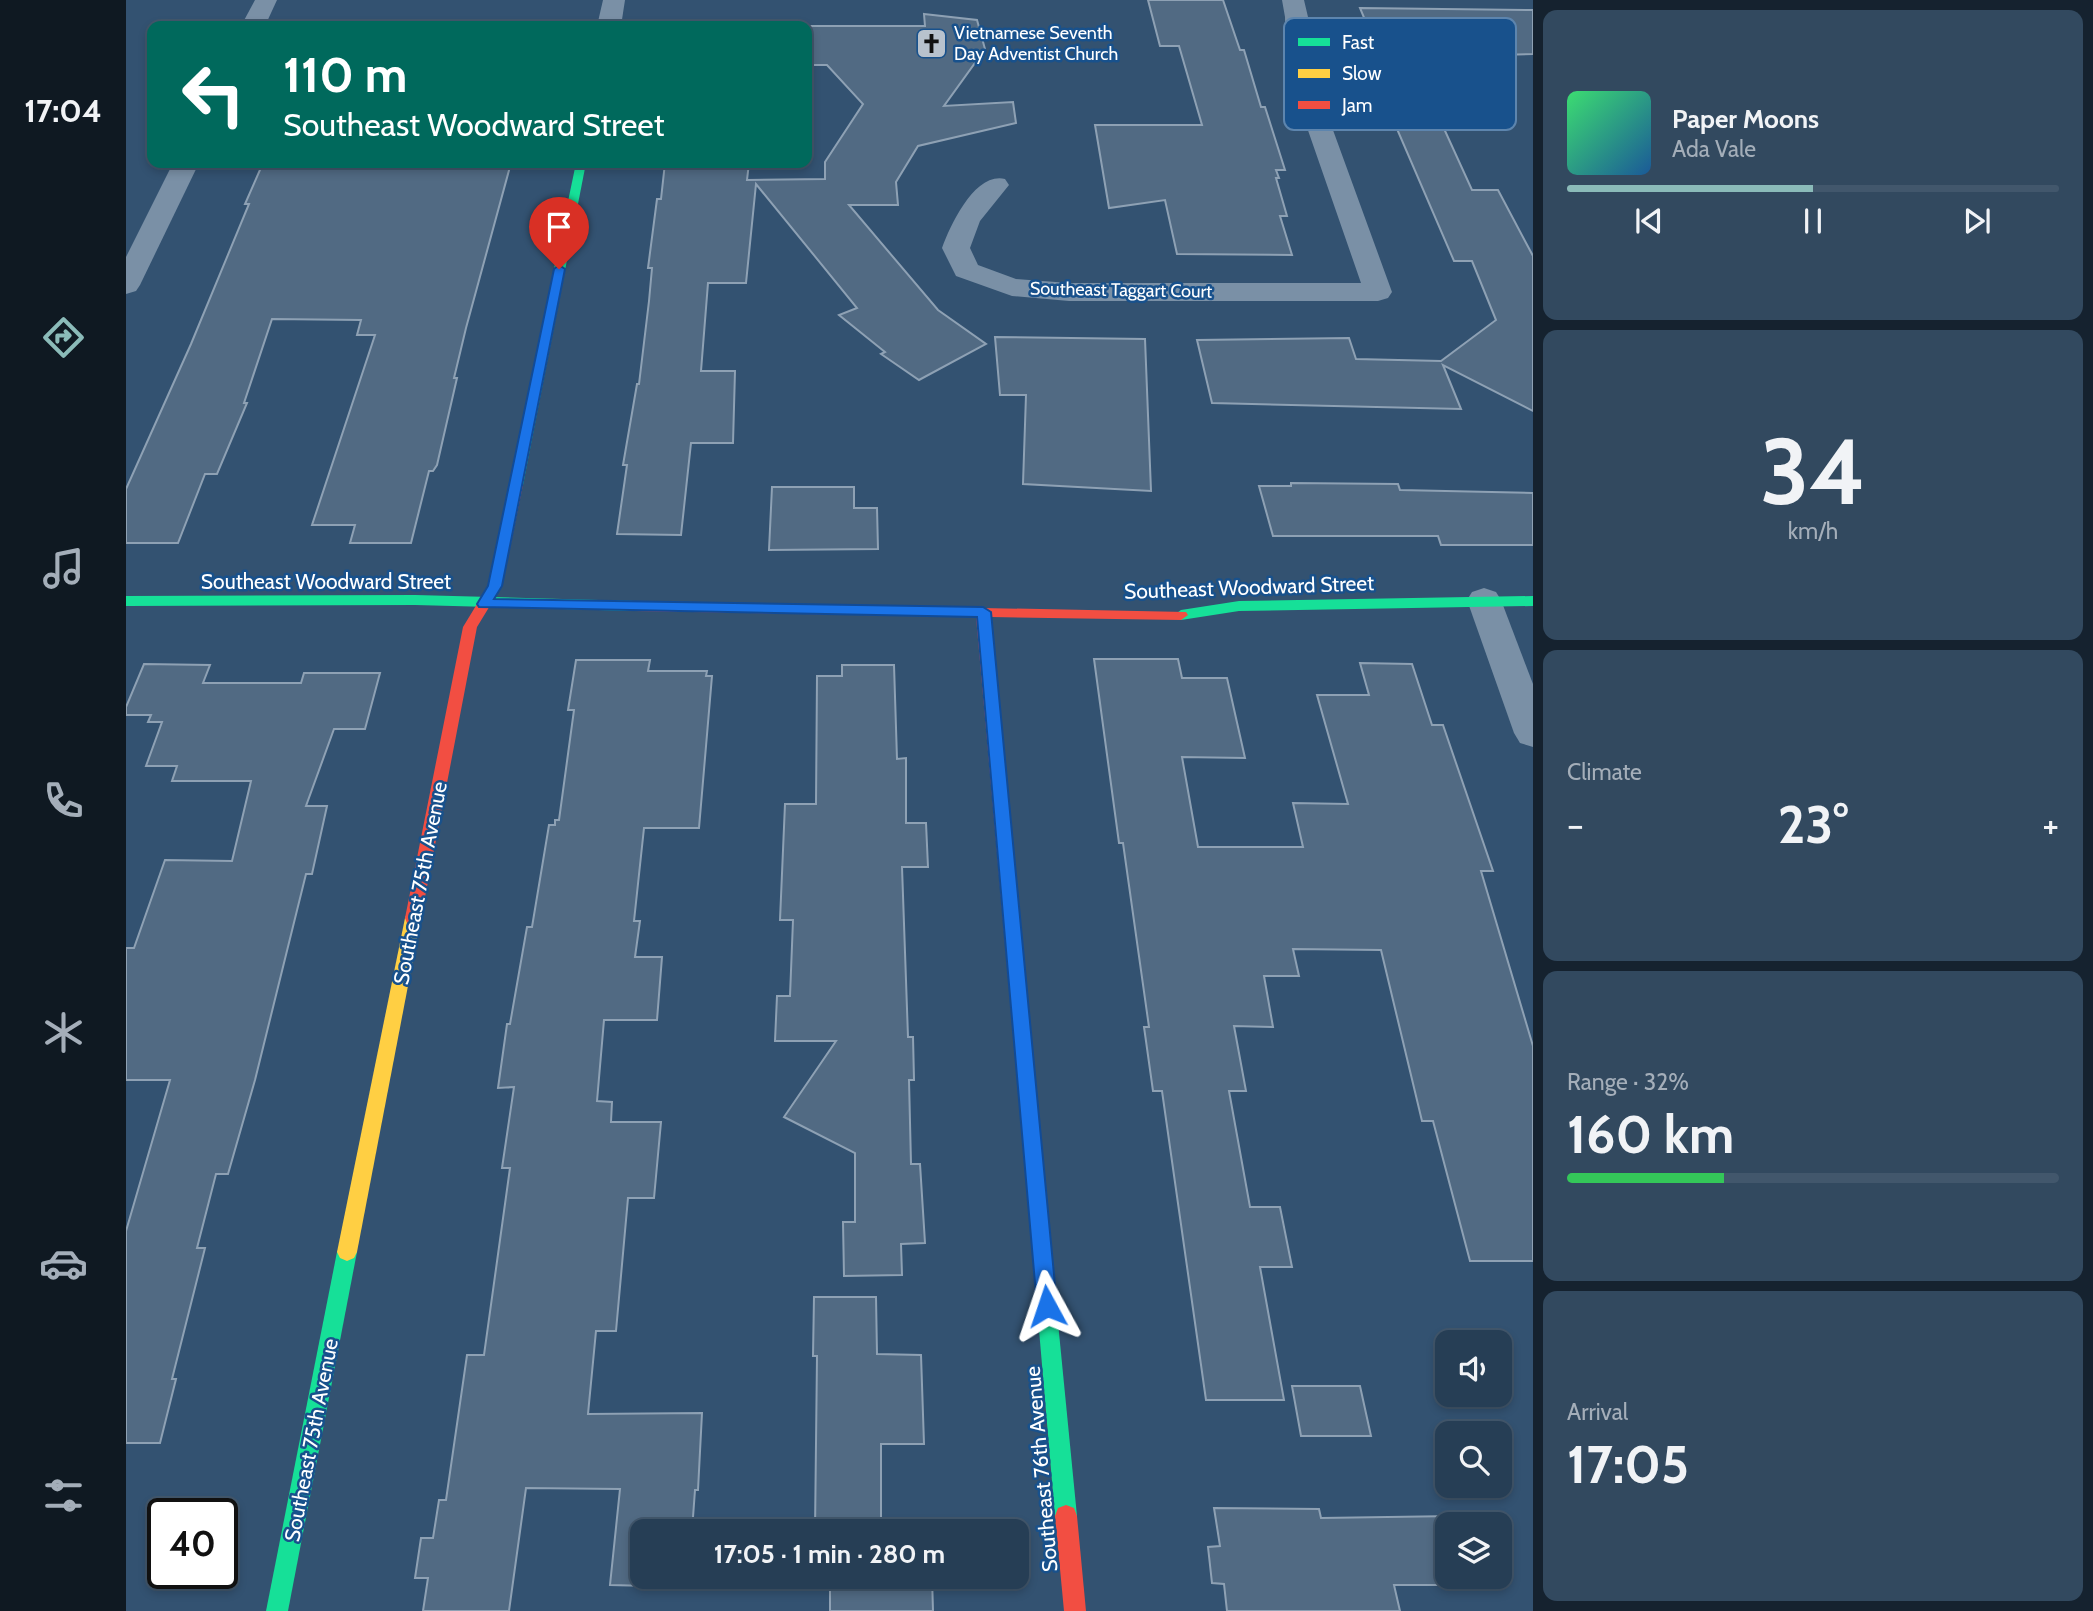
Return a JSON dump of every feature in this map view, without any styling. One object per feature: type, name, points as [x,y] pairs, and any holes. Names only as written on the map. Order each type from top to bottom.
[{"type":"street","points":[[256,21],[266,0]]},
{"type":"street","points":[[609,21],[614,0]]},
{"type":"street","name":"Southeast Taggart Court","points":[[1293,0],[1298,18]]},
{"type":"street","name":"Southeast Taggart Court","points":[[996,185],[967,219],[956,248],[966,270],[1012,287],[1069,292],[1378,292],[1320,130]]},
{"type":"street","points":[[126,285],[184,168]]},
{"type":"street","name":"Southeast 75th Avenue","points":[[277,1611],[470,627],[495,586],[580,168]]},
{"type":"street","name":"Southeast Woodward Street","points":[[126,601],[415,600],[484,604],[1187,615],[1239,606],[1533,601]]},
{"type":"street","points":[[1484,600],[1533,733]]},
{"type":"street","name":"Southeast 76th Avenue","points":[[983,612],[1075,1611]]},
{"type":"building","points":[[1148,0],[1223,0],[1240,50],[1244,50],[1261,107],[1265,107],[1285,170],[1276,170],[1279,178],[1276,178],[1287,216],[1280,216],[1292,255],[1177,254],[1165,200],[1109,208],[1095,125],[1202,125],[1179,46],[1160,46]]},
{"type":"building","points":[[1360,8],[1533,10],[1533,54],[1516,54],[1516,18],[1364,18]]},
{"type":"building","points":[[924,14],[977,20],[985,49],[944,106],[1013,102],[1016,123],[918,146],[896,182],[898,205],[849,205],[938,310],[986,344],[919,380],[881,354],[885,352],[839,315],[857,308],[756,184],[746,283],[708,283],[701,371],[735,371],[733,443],[691,443],[681,535],[617,534],[627,465],[623,465],[639,384],[649,301],[652,268],[648,268],[657,199],[661,199],[664,168],[748,168],[747,180],[825,179],[825,162],[863,104],[827,65],[812,65],[812,26],[925,26]]},
{"type":"building","points":[[1397,130],[1445,130],[1472,190],[1498,190],[1533,256],[1533,411],[1443,365],[1461,409],[1212,403],[1197,340],[1349,338],[1356,359],[1441,361],[1496,320],[1472,261],[1454,261]]},
{"type":"building","points":[[261,168],[510,168],[466,328],[437,465],[433,471],[429,471],[411,543],[350,543],[355,525],[312,525],[375,335],[357,335],[361,320],[272,319],[244,403],[247,403],[217,474],[205,474],[178,543],[126,543],[126,489],[191,344],[249,204],[245,204]]},
{"type":"building","points":[[995,337],[1145,339],[1151,491],[1023,484],[1026,395],[1000,395]]},
{"type":"building","points":[[1291,483],[1398,484],[1400,490],[1533,493],[1533,545],[1441,545],[1438,536],[1273,536],[1259,486],[1291,486]]},
{"type":"building","points":[[772,487],[854,487],[854,508],[877,508],[878,549],[769,550]]},
{"type":"building","points":[[1094,659],[1178,659],[1182,678],[1227,678],[1245,758],[1182,757],[1198,847],[1303,847],[1293,803],[1348,804],[1317,695],[1369,695],[1360,663],[1412,664],[1432,725],[1443,725],[1493,871],[1481,871],[1533,1046],[1533,1261],[1470,1261],[1433,1121],[1422,1121],[1381,950],[1293,949],[1299,976],[1264,976],[1273,1027],[1234,1026],[1246,1091],[1229,1091],[1250,1207],[1280,1207],[1292,1267],[1260,1267],[1284,1400],[1206,1400],[1162,1091],[1153,1091],[1144,1027],[1149,1027],[1123,843],[1119,843]]},
{"type":"building","points":[[576,660],[650,660],[648,671],[707,671],[706,676],[712,676],[699,828],[644,828],[634,921],[640,921],[635,957],[662,957],[657,1020],[604,1020],[597,1101],[612,1102],[611,1122],[661,1122],[654,1198],[628,1198],[616,1331],[596,1331],[588,1414],[702,1413],[698,1490],[695,1490],[693,1519],[630,1519],[630,1586],[610,1585],[620,1489],[526,1488],[509,1611],[423,1611],[428,1578],[415,1578],[421,1538],[433,1538],[439,1500],[446,1500],[467,1355],[484,1355],[510,1168],[502,1168],[514,1087],[498,1088],[507,1024],[510,1024],[527,927],[532,927],[549,825],[555,825],[555,820],[559,820],[574,710],[568,710]]},
{"type":"building","points":[[144,664],[210,665],[203,683],[301,683],[304,673],[380,673],[365,729],[334,729],[306,806],[327,806],[312,874],[306,874],[255,1080],[228,1174],[216,1174],[197,1248],[205,1248],[172,1379],[176,1379],[160,1443],[126,1443],[126,1231],[170,1080],[126,1080],[126,948],[134,948],[165,860],[232,861],[251,781],[172,781],[177,766],[146,766],[162,722],[148,722],[151,715],[126,715],[126,707]]},
{"type":"building","points":[[842,665],[894,665],[897,759],[906,758],[906,823],[926,823],[928,867],[902,867],[908,1037],[913,1037],[914,1080],[909,1080],[911,1164],[920,1164],[925,1243],[901,1244],[902,1275],[844,1276],[843,1222],[855,1222],[855,1153],[784,1117],[836,1041],[775,1041],[777,996],[790,996],[793,920],[780,920],[785,804],[816,804],[817,676],[842,676]]},
{"type":"building","points":[[814,1297],[876,1297],[877,1354],[921,1355],[924,1444],[881,1444],[881,1519],[815,1519],[817,1356],[813,1356]]},
{"type":"building","points":[[1292,1386],[1360,1386],[1371,1436],[1301,1436]]},
{"type":"building","points":[[1214,1508],[1319,1509],[1321,1518],[1435,1516],[1435,1585],[1394,1585],[1400,1611],[1227,1611],[1224,1584],[1212,1583],[1208,1547],[1220,1546]]},
{"type":"building","points":[[830,1589],[932,1589],[933,1611],[830,1611]]},
{"type":"traffic: fast","points":[[516,485],[580,168]]},
{"type":"traffic: fast","points":[[126,601],[415,600],[635,606]]},
{"type":"traffic: fast","points":[[1181,615],[1239,606],[1533,601]]},
{"type":"traffic: fast","points":[[1036,1190],[1066,1516]]},
{"type":"traffic: fast","points":[[277,1611],[347,1252]]},
{"type":"traffic: slow","points":[[347,1252],[413,918]]},
{"type":"traffic: jam","points":[[413,918],[470,627],[495,586],[516,485]]},
{"type":"traffic: jam","points":[[635,606],[1181,615]]},
{"type":"traffic: jam","points":[[983,612],[1036,1190]]},
{"type":"traffic: jam","points":[[1066,1516],[1075,1611]]},
{"type":"place","name":"Vietnamese Seventh Day Adventist Church","points":[[931,43]]},
{"type":"route","points":[[559,269],[495,586],[484,604],[983,612],[1047,1306]]}]
